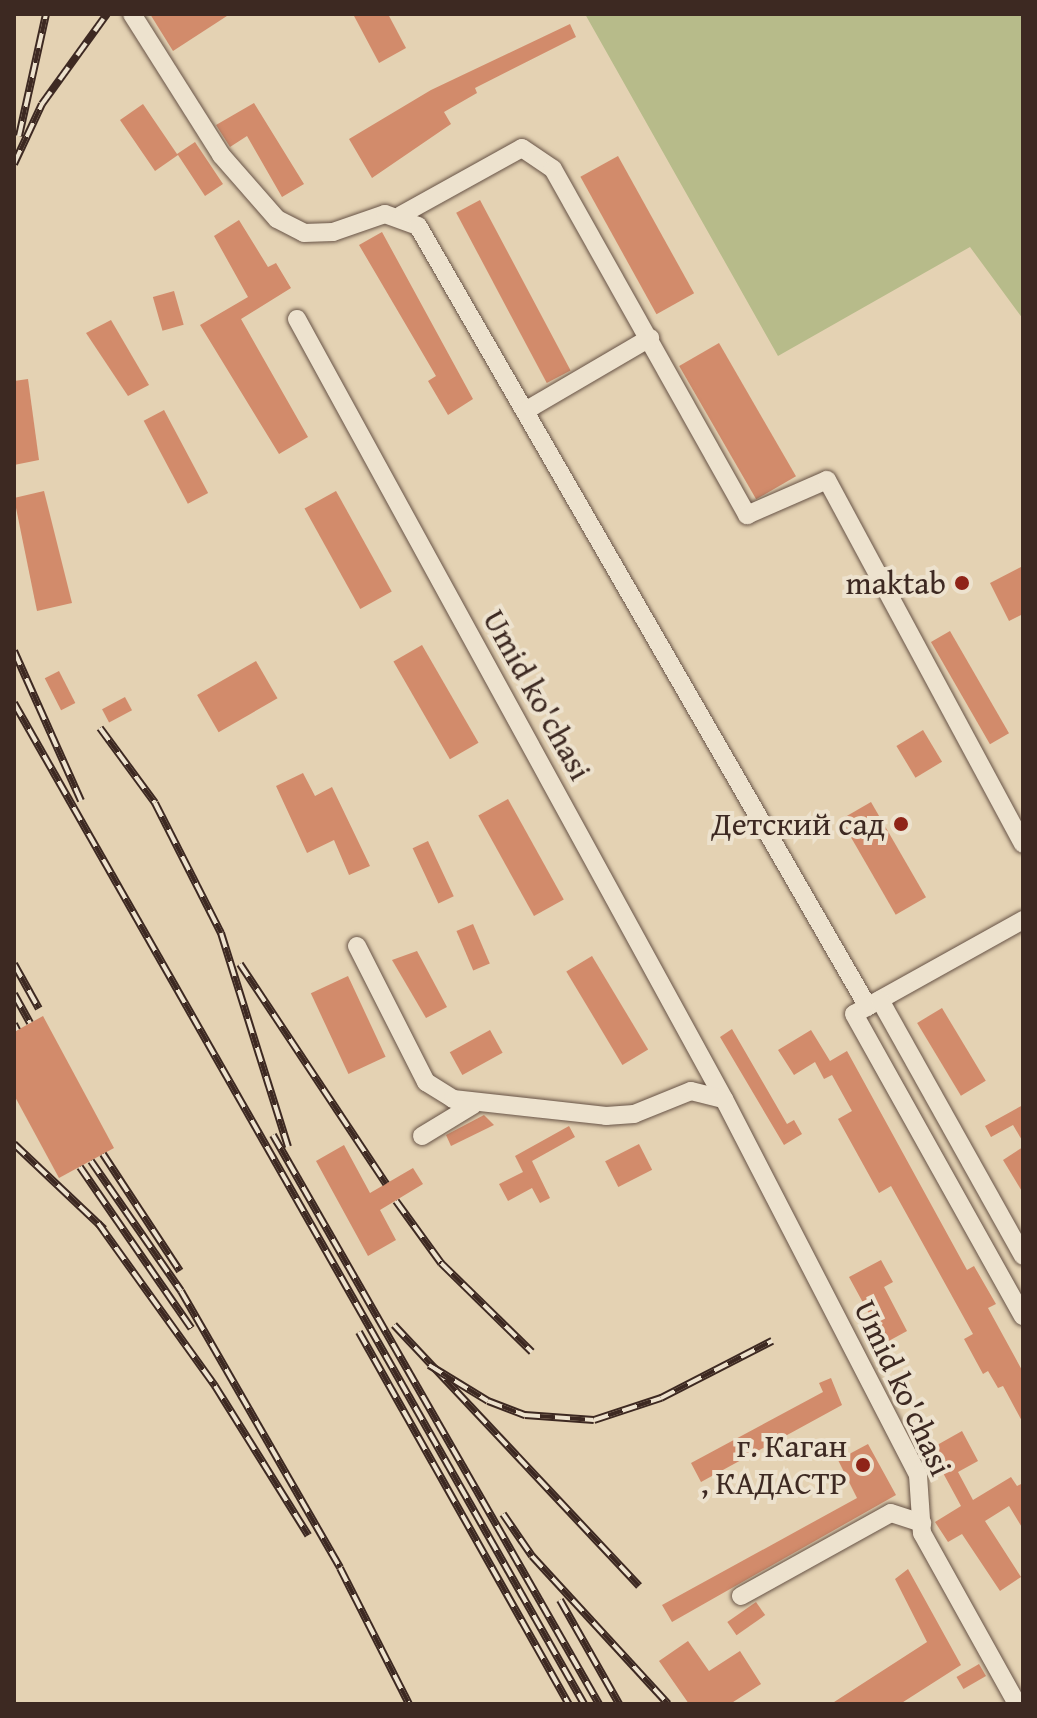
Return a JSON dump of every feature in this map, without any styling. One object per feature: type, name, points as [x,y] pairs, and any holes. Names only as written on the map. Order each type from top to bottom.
[{"type":"street","points":[[132,14],[221,155],[277,219],[304,233],[333,232],[401,215],[522,148],[553,169],[747,515],[827,480],[1023,844]]},
{"type":"street","points":[[401,215],[418,226],[1023,1256]]},
{"type":"street","name":"Umid ko'chasi","points":[[297,319],[724,1099],[918,1475],[922,1523],[1017,1704]]},
{"type":"street","points":[[525,411],[650,338]]},
{"type":"street","points":[[1023,920],[854,1014],[1023,1316]]},
{"type":"street","points":[[357,946],[426,1082],[473,1105],[606,1116],[634,1114],[691,1091],[724,1099]]},
{"type":"street","points":[[422,1136],[473,1105]]},
{"type":"street","points":[[741,1596],[891,1513],[922,1523]]},
{"type":"green space","points":[[585,14],[1023,14],[1023,319],[970,247],[778,356]]},
{"type":"building","points":[[150,14],[230,14],[173,51]]},
{"type":"building","points":[[353,14],[388,14],[406,48],[379,63]]},
{"type":"building","points":[[570,24],[576,37],[475,88],[477,93],[444,112],[451,124],[372,178],[349,139],[431,90]]},
{"type":"building","points":[[254,103],[304,184],[282,197],[247,136],[230,147],[216,125]]},
{"type":"building","points":[[143,104],[177,154],[195,142],[223,184],[205,196],[178,155],[155,171],[120,120]]},
{"type":"building","points":[[618,156],[694,293],[657,314],[580,177]]},
{"type":"building","points":[[480,200],[571,370],[547,383],[456,213]]},
{"type":"building","points":[[239,220],[268,267],[276,263],[291,288],[241,319],[308,437],[279,454],[200,325],[248,297],[214,236]]},
{"type":"building","points":[[382,232],[473,399],[448,415],[428,381],[436,376],[359,245]]},
{"type":"building","points":[[174,291],[184,325],[162,331],[153,297]]},
{"type":"building","points":[[111,320],[149,385],[128,396],[86,333]]},
{"type":"building","points":[[719,343],[796,476],[756,499],[679,366]]},
{"type":"building","points":[[28,379],[39,460],[14,465],[14,381]]},
{"type":"building","points":[[164,410],[208,493],[188,504],[144,421]]},
{"type":"building","points":[[44,491],[72,603],[37,611],[14,498]]},
{"type":"building","points":[[336,491],[392,592],[360,609],[305,508]]},
{"type":"building","points":[[1023,566],[1023,614],[1009,621],[990,583]]},
{"type":"building","points":[[950,631],[1009,733],[990,744],[931,642]]},
{"type":"building","points":[[422,645],[479,743],[450,759],[393,662]]},
{"type":"building","points":[[256,661],[278,698],[219,732],[197,695]]},
{"type":"building","points":[[59,671],[75,703],[61,710],[45,678]]},
{"type":"building","points":[[125,697],[132,710],[109,722],[102,709]]},
{"type":"building","points":[[923,730],[942,762],[915,778],[896,746]]},
{"type":"building","points":[[303,773],[315,796],[332,787],[370,866],[349,875],[334,840],[307,853],[276,786]]},
{"type":"building","points":[[508,799],[564,900],[534,916],[478,815]]},
{"type":"building","points":[[871,802],[926,897],[896,915],[841,820]]},
{"type":"building","points":[[428,841],[454,896],[438,903],[413,848]]},
{"type":"building","points":[[473,924],[490,964],[473,971],[456,931]]},
{"type":"building","points":[[417,951],[447,1007],[426,1018],[392,960]]},
{"type":"building","points":[[592,956],[648,1049],[622,1065],[566,971]]},
{"type":"building","points":[[348,976],[386,1057],[348,1074],[311,993]]},
{"type":"building","points":[[942,1008],[986,1081],[961,1096],[917,1023]]},
{"type":"building","points":[[43,1016],[114,1148],[59,1178],[14,1095],[14,1032]]},
{"type":"building","points":[[732,1029],[787,1124],[794,1120],[802,1134],[784,1145],[720,1037]]},
{"type":"building","points":[[490,1030],[503,1053],[462,1075],[450,1052]]},
{"type":"building","points":[[811,1030],[830,1061],[847,1051],[967,1270],[974,1266],[996,1304],[988,1308],[1023,1372],[1023,1423],[1003,1386],[998,1388],[988,1371],[983,1374],[964,1339],[973,1334],[891,1186],[879,1193],[838,1119],[852,1111],[832,1075],[824,1079],[815,1062],[794,1075],[778,1050]]},
{"type":"building","points":[[1023,1105],[1023,1142],[1013,1125],[991,1137],[985,1126]]},
{"type":"building","points":[[484,1115],[494,1125],[451,1146],[446,1135]]},
{"type":"building","points":[[569,1126],[575,1137],[532,1161],[550,1198],[540,1203],[532,1188],[508,1201],[499,1184],[523,1172],[515,1156]]},
{"type":"building","points":[[639,1144],[652,1170],[618,1187],[605,1161]]},
{"type":"building","points":[[344,1145],[370,1193],[413,1168],[423,1184],[380,1210],[396,1240],[368,1256],[316,1161]]},
{"type":"building","points":[[1023,1147],[1023,1193],[1003,1160]]},
{"type":"building","points":[[881,1260],[893,1282],[884,1287],[907,1331],[885,1343],[849,1277]]},
{"type":"building","points":[[831,1378],[842,1405],[701,1482],[691,1463],[823,1392],[819,1383]]},
{"type":"building","points":[[962,1431],[978,1461],[958,1472],[973,1500],[1011,1477],[1017,1486],[1023,1483],[1023,1529],[1009,1506],[985,1521],[1021,1577],[1000,1591],[962,1534],[948,1542],[935,1522],[961,1506],[930,1449]]},
{"type":"building","points":[[868,1444],[896,1495],[672,1622],[662,1605],[857,1498],[838,1460]]},
{"type":"building","points":[[908,1569],[961,1665],[900,1704],[831,1704],[927,1642],[895,1579]]},
{"type":"building","points":[[756,1602],[765,1615],[737,1635],[727,1622]]},
{"type":"building","points":[[688,1641],[709,1671],[740,1651],[761,1684],[730,1704],[689,1704],[659,1661]]},
{"type":"building","points":[[979,1664],[986,1676],[963,1689],[956,1677]]},
{"type":"railway","points":[[19,136],[46,14]]},
{"type":"railway","points":[[14,164],[42,104],[107,14]]},
{"type":"railway","points":[[14,651],[81,801]]},
{"type":"railway","points":[[14,703],[584,1704]]},
{"type":"railway","points":[[100,728],[155,803],[221,933],[288,1147]]},
{"type":"railway","points":[[14,964],[39,1009]]},
{"type":"railway","points":[[240,964],[386,1184]]},
{"type":"railway","points":[[14,994],[30,1023]]},
{"type":"railway","points":[[14,1024],[17,1030]]},
{"type":"railway","points":[[273,1135],[599,1704]]},
{"type":"railway","points":[[14,1144],[104,1229]]},
{"type":"railway","points":[[103,1154],[180,1271]]},
{"type":"railway","points":[[91,1161],[181,1291],[340,1568],[409,1704]]},
{"type":"railway","points":[[80,1167],[191,1328]]},
{"type":"railway","points":[[396,1201],[441,1263],[532,1352]]},
{"type":"railway","points":[[98,1223],[215,1386],[308,1535]]},
{"type":"railway","points":[[394,1325],[639,1586]]},
{"type":"railway","points":[[359,1332],[569,1704]]},
{"type":"railway","points":[[429,1365],[488,1401],[525,1415],[594,1420],[661,1398],[772,1341]]},
{"type":"railway","points":[[503,1514],[532,1556],[668,1704]]},
{"type":"railway","points":[[560,1600],[619,1704]]},
{"type":"place","name":"maktab","points":[[962,583]]},
{"type":"place","name":"Детский сад","points":[[901,824]]},
{"type":"place","name":"г. Каган , КАДАСТР","points":[[863,1465]]}]
